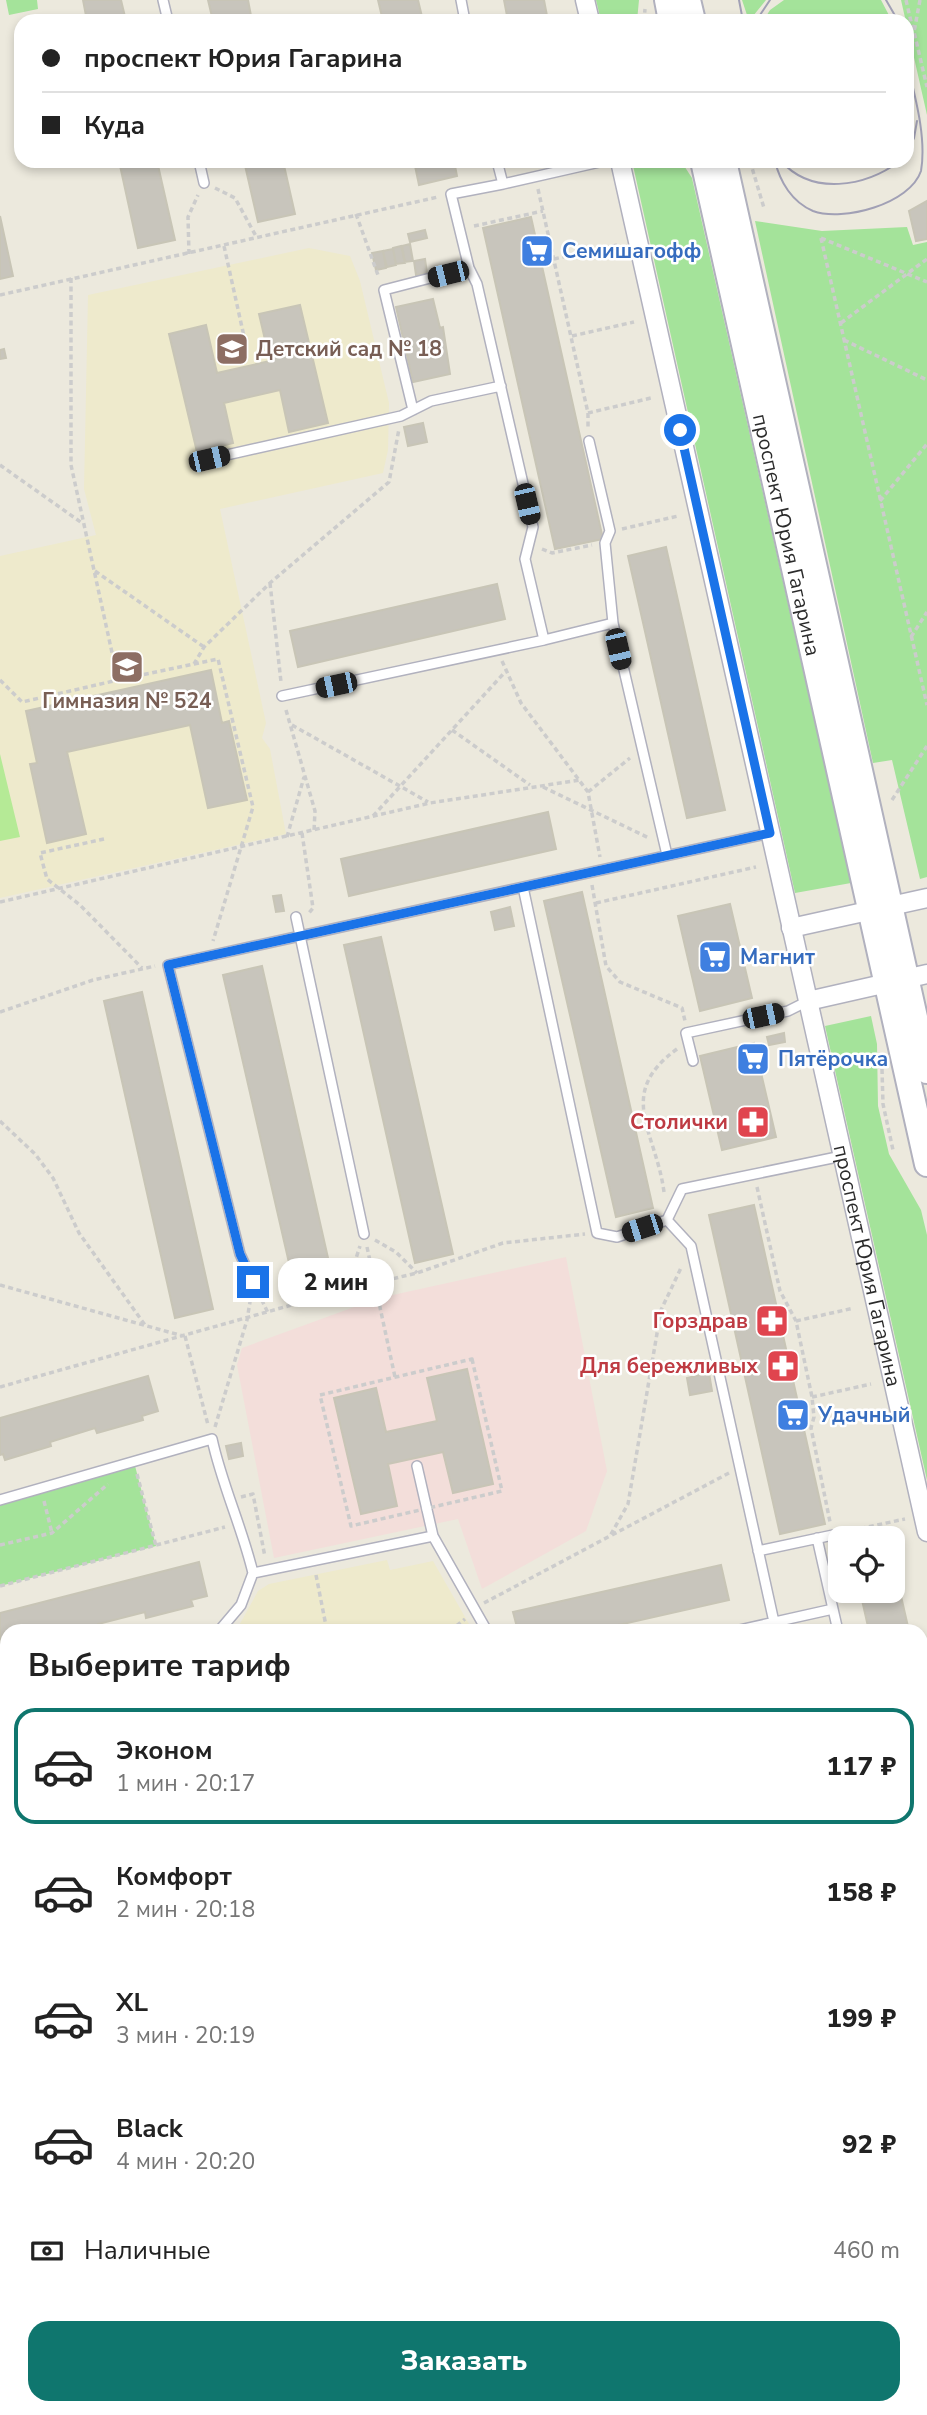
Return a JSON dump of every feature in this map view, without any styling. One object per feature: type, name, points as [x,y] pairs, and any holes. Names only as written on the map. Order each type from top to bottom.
[{"type":"main road","name":"проспект Юрия Гагарина","points":[[705,168],[881,908],[907,979],[927,1071]]},
{"type":"main road","name":"проспект Юрия Гагарина","points":[[725,168],[881,908]]},
{"type":"main road","name":"проспект Юрия Гагарина","points":[[907,979],[927,1164]]},
{"type":"street","name":"проспект Юрия Гагарина","points":[[622,168],[927,1532]]},
{"type":"street","points":[[791,928],[927,898]]},
{"type":"street","points":[[808,1001],[907,979]]},
{"type":"lane","points":[[201,168],[204,183]]},
{"type":"lane","points":[[499,168],[503,184]]},
{"type":"lane","points":[[544,639],[526,559],[533,527],[477,284],[469,268],[451,194],[574,168]]},
{"type":"lane","points":[[413,410],[384,290],[469,268]]},
{"type":"lane","points":[[209,459],[401,416],[431,401],[501,386]]},
{"type":"lane","points":[[589,441],[610,531],[605,543],[613,624],[667,855]]},
{"type":"lane","points":[[282,696],[613,624]]},
{"type":"lane","points":[[253,1282],[240,1254],[168,965],[770,833]]},
{"type":"lane","points":[[523,887],[597,1233],[617,1237],[667,1220],[682,1189],[842,1156]]},
{"type":"lane","points":[[297,921],[364,1234]]},
{"type":"lane","points":[[693,1061],[688,1037],[788,1011],[808,1001]]},
{"type":"lane","points":[[667,1220],[691,1246],[774,1622]]},
{"type":"lane","points":[[0,1500],[212,1439],[220,1479],[232,1499],[253,1573],[241,1605],[225,1624]]},
{"type":"lane","points":[[417,1466],[433,1535],[483,1624]]},
{"type":"lane","points":[[253,1573],[433,1535]]},
{"type":"lane","points":[[758,1551],[828,1536]]},
{"type":"lane","points":[[817,1538],[836,1624]]},
{"type":"lane","points":[[765,1624],[833,1609]]},
{"type":"path","points":[[920,0],[914,32],[927,86]]},
{"type":"path","points":[[752,168],[764,208]]},
{"type":"path","points":[[536,177],[588,413],[589,441]]},
{"type":"path","points":[[189,254],[188,217],[204,183],[235,198],[257,238]]},
{"type":"path","points":[[0,295],[451,194]]},
{"type":"path","points":[[460,229],[543,211]]},
{"type":"path","points":[[356,214],[384,290]]},
{"type":"path","points":[[927,282],[821,238],[927,705]]},
{"type":"path","points":[[554,259],[617,245]]},
{"type":"path","points":[[224,246],[245,341]]},
{"type":"path","points":[[841,323],[927,259]]},
{"type":"path","points":[[71,278],[71,465],[118,680]]},
{"type":"path","points":[[572,337],[634,322]]},
{"type":"path","points":[[844,340],[927,380]]},
{"type":"path","points":[[588,413],[651,398]]},
{"type":"path","points":[[194,664],[204,647],[270,583],[389,482],[401,416]]},
{"type":"path","points":[[880,501],[927,444]]},
{"type":"path","points":[[0,465],[83,525]]},
{"type":"path","points":[[610,531],[678,516]]},
{"type":"path","points":[[529,544],[552,553],[605,543]]},
{"type":"path","points":[[93,570],[204,647]]},
{"type":"path","points":[[270,583],[282,696],[315,811],[314,831]]},
{"type":"path","points":[[910,637],[927,612]]},
{"type":"path","points":[[497,651],[521,703],[588,792],[602,870]]},
{"type":"path","points":[[0,680],[22,702],[218,659],[253,807],[209,956]]},
{"type":"path","points":[[372,817],[506,671]]},
{"type":"path","points":[[291,725],[430,803]]},
{"type":"path","points":[[452,730],[532,786]]},
{"type":"path","points":[[892,800],[927,746]]},
{"type":"path","points":[[588,792],[641,749]]},
{"type":"path","points":[[287,837],[305,775]]},
{"type":"path","points":[[0,902],[430,803],[580,780]]},
{"type":"path","points":[[541,786],[665,845]]},
{"type":"path","points":[[297,921],[313,908],[302,833]]},
{"type":"path","points":[[104,839],[40,853],[47,879],[60,888],[142,968]]},
{"type":"path","points":[[596,903],[756,867]]},
{"type":"path","points":[[589,872],[607,966],[620,982],[682,1008],[688,1037],[647,1076],[641,1097],[663,1185],[667,1220]]},
{"type":"path","points":[[0,1012],[93,980],[142,968],[168,965]]},
{"type":"path","points":[[882,1067],[883,1104],[893,1150]]},
{"type":"path","points":[[0,1121],[35,1154],[52,1178],[79,1234],[145,1325]]},
{"type":"path","points":[[754,1175],[780,1291],[796,1321],[812,1397],[814,1417],[811,1428],[831,1526]]},
{"type":"path","points":[[0,1387],[269,1314],[345,1290],[417,1273],[503,1243],[597,1233]]},
{"type":"path","points":[[364,1234],[396,1252],[417,1273]]},
{"type":"path","points":[[364,1234],[395,1377]]},
{"type":"path","points":[[345,1290],[364,1234]]},
{"type":"path","points":[[610,1536],[628,1504],[661,1310],[691,1246]]},
{"type":"path","points":[[253,1282],[269,1314]]},
{"type":"path","points":[[212,1439],[247,1320],[253,1282]]},
{"type":"path","points":[[0,1285],[185,1336]]},
{"type":"path","points":[[796,1321],[855,1308]]},
{"type":"path","points":[[185,1336],[212,1439]]},
{"type":"path","points":[[472,1359],[502,1491],[351,1526],[320,1395],[395,1377],[472,1359]]},
{"type":"path","points":[[812,1397],[872,1384]]},
{"type":"path","points":[[0,1545],[52,1533],[134,1462],[156,1546]]},
{"type":"path","points":[[458,1624],[501,1592],[740,1467]]},
{"type":"path","points":[[41,1489],[52,1533]]},
{"type":"path","points":[[232,1499],[253,1494],[267,1563]]},
{"type":"path","points":[[872,1526],[902,1519]]},
{"type":"path","points":[[0,1586],[240,1523]]},
{"type":"path","points":[[313,1560],[326,1624]]},
{"type":"shaded area","points":[[309,248],[350,256],[360,281],[389,403],[388,450],[383,473],[220,509],[266,723],[262,738],[270,749],[286,834],[0,898],[0,556],[96,535],[84,489],[88,295]]},
{"type":"shaded area","points":[[566,1257],[607,1471],[586,1531],[482,1589],[458,1519],[274,1558],[237,1365],[242,1348],[379,1298]]},
{"type":"shaded area","points":[[387,1560],[390,1570],[433,1561],[469,1624],[240,1624],[258,1591],[269,1584]]},
{"type":"green space","points":[[6,0],[37,0],[38,9],[9,15]]},
{"type":"green space","points":[[596,0],[639,0],[638,14],[599,14]]},
{"type":"green space","points":[[742,0],[766,0],[755,14],[747,14]]},
{"type":"green space","points":[[784,0],[881,0],[888,14],[767,14]]},
{"type":"green space","points":[[901,0],[927,0],[927,115],[914,58],[914,14],[904,14]]},
{"type":"green space","points":[[634,168],[686,168],[692,178],[851,883],[795,893]]},
{"type":"green space","points":[[755,221],[822,231],[907,227],[913,245],[927,242],[927,877],[920,879],[892,760],[873,763]]},
{"type":"green space","points":[[0,754],[20,837],[0,841]]},
{"type":"green space","points":[[871,1016],[877,1044],[878,1106],[889,1154],[921,1210],[927,1235],[927,1480],[825,1026]]},
{"type":"green space","points":[[134,1462],[156,1546],[0,1586],[0,1499]]},
{"type":"building","points":[[83,0],[121,0],[124,14],[86,14]]},
{"type":"building","points":[[208,0],[248,0],[251,14],[211,14]]},
{"type":"building","points":[[378,0],[418,0],[421,14],[381,14]]},
{"type":"building","points":[[504,0],[544,0],[547,14],[507,14]]},
{"type":"building","points":[[121,168],[159,168],[175,240],[138,248]]},
{"type":"building","points":[[246,168],[285,168],[295,214],[258,222]]},
{"type":"building","points":[[415,168],[455,168],[457,176],[419,185]]},
{"type":"building","points":[[927,201],[927,239],[916,241],[909,211]]},
{"type":"building","points":[[0,216],[13,276],[0,279]]},
{"type":"building","points":[[531,217],[603,539],[555,549],[483,228]]},
{"type":"building","points":[[425,230],[427,238],[410,242],[408,234]]},
{"type":"building","points":[[410,244],[413,261],[405,262],[402,246]]},
{"type":"building","points":[[401,246],[405,263],[396,264],[393,248]]},
{"type":"building","points":[[393,249],[396,265],[387,267],[383,251]]},
{"type":"building","points":[[383,251],[386,268],[376,270],[372,253]]},
{"type":"building","points":[[425,259],[427,273],[416,275],[414,261]]},
{"type":"building","points":[[433,299],[440,328],[443,327],[450,374],[413,382],[396,307]]},
{"type":"building","points":[[300,305],[328,423],[289,432],[280,390],[224,403],[233,443],[197,452],[169,334],[206,325],[217,373],[270,361],[259,314]]},
{"type":"building","points":[[4,349],[6,358],[0,359],[0,350]]},
{"type":"building","points":[[423,423],[427,442],[408,446],[404,427]]},
{"type":"building","points":[[666,547],[725,810],[687,818],[628,556]]},
{"type":"building","points":[[497,584],[505,619],[298,667],[290,631]]},
{"type":"building","points":[[211,670],[222,723],[229,721],[247,800],[208,808],[190,725],[67,752],[86,834],[47,843],[30,764],[37,763],[26,711]]},
{"type":"building","points":[[548,812],[556,849],[349,896],[341,859]]},
{"type":"building","points":[[582,892],[653,1208],[616,1217],[544,901]]},
{"type":"building","points":[[281,895],[284,911],[276,912],[273,896]]},
{"type":"building","name":"Магнит","points":[[730,904],[752,998],[700,1011],[678,916]]},
{"type":"building","points":[[510,907],[514,926],[495,930],[491,912]]},
{"type":"building","points":[[381,937],[453,1254],[415,1263],[344,945]]},
{"type":"building","points":[[262,966],[333,1280],[295,1289],[223,975]]},
{"type":"building","points":[[142,992],[213,1309],[175,1318],[104,1001]]},
{"type":"building","points":[[784,1033],[785,1042],[769,1045],[767,1037]]},
{"type":"building","points":[[754,1043],[776,1137],[722,1150],[700,1056]]},
{"type":"building","points":[[754,1205],[825,1524],[780,1534],[709,1215]]},
{"type":"building","points":[[467,1369],[493,1484],[453,1493],[443,1452],[388,1464],[397,1506],[361,1514],[334,1398],[376,1388],[386,1432],[437,1421],[427,1378]]},
{"type":"building","points":[[709,1373],[712,1391],[690,1395],[687,1378]]},
{"type":"building","points":[[148,1376],[158,1411],[142,1416],[143,1420],[97,1433],[95,1428],[50,1442],[51,1446],[5,1460],[3,1454],[0,1455],[0,1418]]},
{"type":"building","points":[[241,1443],[243,1456],[229,1459],[226,1446]]},
{"type":"building","points":[[199,1562],[207,1596],[191,1600],[193,1606],[146,1618],[145,1612],[98,1624],[0,1624],[0,1613]]},
{"type":"building","points":[[721,1565],[729,1600],[623,1624],[516,1624],[513,1612]]},
{"type":"building","points":[[863,1603],[903,1603],[907,1624],[867,1624]]},
{"type":"tram line","points":[[739,0],[742,14]]},
{"type":"tram line","points":[[761,14],[770,0]]},
{"type":"tram line","points":[[886,0],[894,14]]},
{"type":"tram line","points":[[777,168],[788,190],[799,202],[813,211],[826,214],[857,212],[890,201],[904,193],[921,171],[922,144],[914,93]]},
{"type":"tram line","points":[[914,138],[917,121]]},
{"type":"tram line","points":[[789,168],[808,179],[839,184],[871,177],[889,168]]},
{"type":"place","name":"Семишагофф","points":[[537,251]]},
{"type":"place","name":"Детский сад № 18","points":[[232,349]]},
{"type":"place","name":"Гимназия № 524","points":[[127,667]]},
{"type":"place","name":"Магнит","points":[[715,957]]},
{"type":"place","name":"Пятёрочка","points":[[753,1059]]},
{"type":"place","name":"Столички","points":[[753,1122]]},
{"type":"place","name":"Горздрав","points":[[772,1321]]},
{"type":"place","name":"Для бережливых","points":[[783,1366]]},
{"type":"place","name":"Удачный","points":[[793,1415]]},
{"type":"route","points":[[253,1282],[240,1254],[168,965],[770,833],[680,430]]}]
